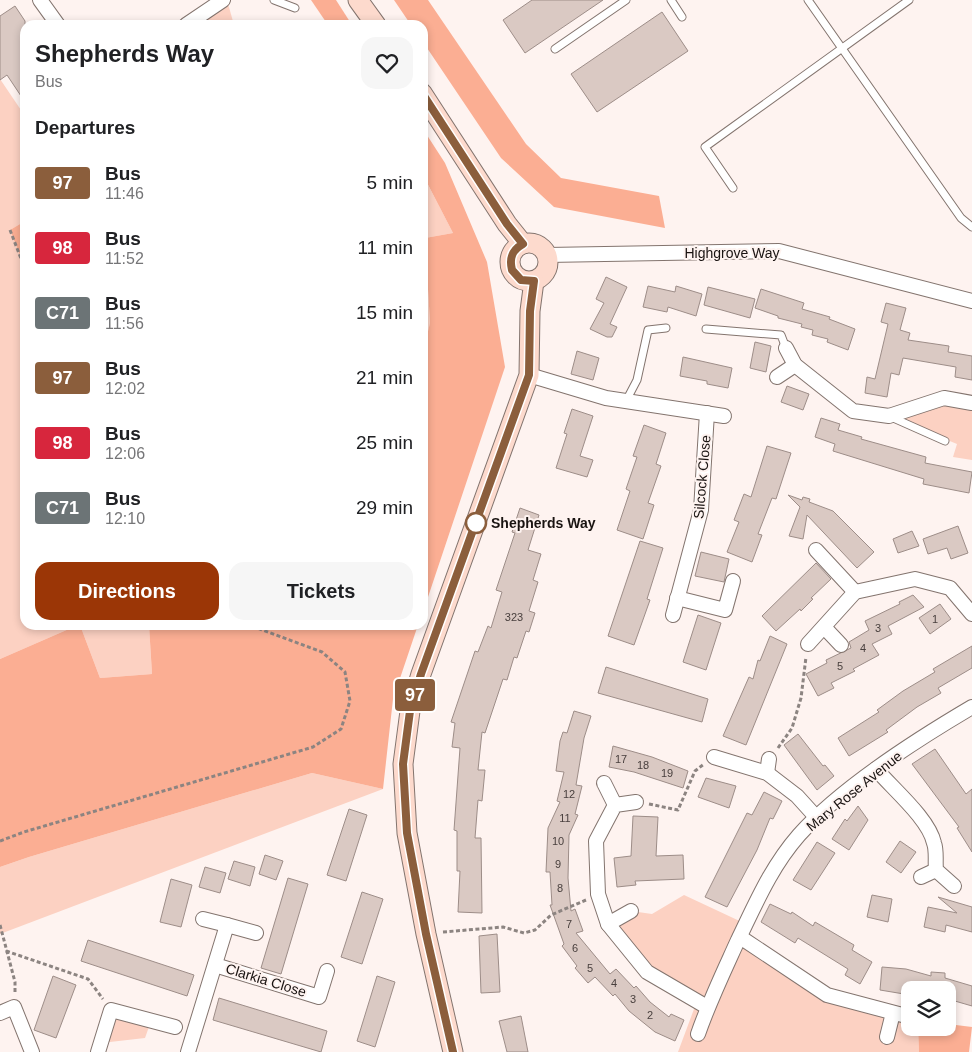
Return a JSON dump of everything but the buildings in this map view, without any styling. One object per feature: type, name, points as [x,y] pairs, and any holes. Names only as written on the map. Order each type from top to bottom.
[{"type":"street","points":[[40,0],[54,20]]},
{"type":"street","points":[[193,20],[223,0]]},
{"type":"street","points":[[358,0],[372,20]]},
{"type":"street","points":[[428,102],[507,224],[523,244]]},
{"type":"street","points":[[523,244],[536,245],[547,255],[547,268],[540,278],[534,281],[521,280],[512,270],[511,256],[514,250],[523,244]]},
{"type":"street","name":"Highgrove Way","points":[[547,255],[779,251],[972,301]]},
{"type":"street","points":[[453,1052],[426,934],[407,833],[403,764],[410,711],[421,674],[529,375],[530,311],[534,281]]},
{"type":"street","points":[[786,348],[795,365],[853,411],[888,416],[944,398],[972,404]]},
{"type":"street","points":[[777,377],[795,365]]},
{"type":"street","points":[[529,375],[606,398],[724,416]]},
{"type":"street","name":"Silcock Close","points":[[673,616],[701,510],[707,413]]},
{"type":"street","points":[[816,550],[855,592]]},
{"type":"street","points":[[808,644],[855,592],[915,580],[950,588],[972,614]]},
{"type":"street","points":[[677,598],[725,610],[733,581]]},
{"type":"street","points":[[824,627],[841,645]]},
{"type":"street","name":"Mary Rose Avenue","points":[[698,1034],[708,1006],[767,879],[798,837],[816,817],[876,769],[972,707]]},
{"type":"street","points":[[714,757],[768,773],[797,796],[816,817]]},
{"type":"street","points":[[768,773],[770,759]]},
{"type":"street","points":[[876,769],[894,790],[914,808],[934,842],[936,870],[954,886]]},
{"type":"street","points":[[604,783],[615,804]]},
{"type":"street","points":[[615,804],[636,802]]},
{"type":"street","points":[[615,804],[596,841],[598,894],[608,924],[647,972],[708,1006]]},
{"type":"street","points":[[921,877],[936,870]]},
{"type":"street","points":[[608,924],[631,911]]},
{"type":"street","points":[[203,919],[256,933]]},
{"type":"street","name":"Clarkia Close","points":[[188,1052],[227,925]]},
{"type":"street","points":[[740,937],[827,995],[901,1015]]},
{"type":"street","name":"Clarkia Close","points":[[215,965],[319,997],[327,971]]},
{"type":"street","points":[[0,1013],[14,1008],[32,1052]]},
{"type":"street","points":[[98,1052],[111,1010],[175,1027]]},
{"type":"street","points":[[888,1037],[893,1013]]},
{"type":"lane","points":[[274,0],[295,8]]},
{"type":"lane","points":[[555,49],[626,0]]},
{"type":"lane","points":[[671,0],[682,17]]},
{"type":"lane","points":[[808,0],[961,218],[972,227]]},
{"type":"lane","points":[[734,188],[705,147],[841,47],[909,0]]},
{"type":"lane","points":[[626,401],[636,380],[648,330],[666,328]]},
{"type":"lane","points":[[706,329],[781,334],[786,348]]},
{"type":"lane","points":[[888,416],[945,441]]},
{"type":"path","points":[[10,230],[20,256]]},
{"type":"path","points":[[0,841],[24,832],[313,746],[341,729],[350,701],[345,672],[322,652],[263,630]]},
{"type":"path","points":[[770,759],[792,728],[800,698],[808,644]]},
{"type":"path","points":[[636,802],[678,810],[695,771],[714,757]]},
{"type":"path","points":[[426,934],[503,927],[524,933],[535,930],[552,915],[598,894]]},
{"type":"path","points":[[0,925],[15,982],[14,1008]]},
{"type":"path","points":[[6,951],[88,979],[111,1010]]},
{"type":"shaded area","points":[[227,0],[233,20],[194,20]]},
{"type":"shaded area","points":[[311,0],[336,0],[349,20],[325,20]]},
{"type":"shaded area","points":[[394,0],[428,0],[526,144],[561,178],[659,196],[665,228],[554,207],[501,158],[428,49],[428,20],[408,20]]},
{"type":"shaded area","points":[[0,79],[20,109],[20,224],[10,230],[20,255],[20,630],[67,630],[0,659]]},
{"type":"shaded area","points":[[428,137],[445,163],[487,262],[505,367],[428,597],[428,331],[430,323],[428,237],[453,233],[428,185]]},
{"type":"shaded area","points":[[428,185],[453,233],[428,237]]},
{"type":"shaded area","points":[[20,224],[20,255],[10,230]]},
{"type":"shaded area","points":[[428,289],[430,323],[428,332]]},
{"type":"shaded area","points":[[944,398],[972,403],[972,460],[953,457],[957,444],[889,416]]},
{"type":"shaded area","points":[[67,630],[82,630],[100,678],[152,674],[149,630],[416,630],[393,699],[383,789],[312,773],[0,867],[0,659]]},
{"type":"shaded area","points":[[82,630],[149,630],[152,674],[100,678]]},
{"type":"shaded area","points":[[312,773],[383,789],[0,934],[0,867]]},
{"type":"shaded area","points":[[684,895],[746,924],[740,937],[827,995],[901,1016],[901,1036],[918,1036],[919,1052],[678,1052],[697,1001],[647,972],[608,924],[631,911],[652,914]]},
{"type":"shaded area","points":[[111,1010],[151,1021],[145,1038],[101,1043]]},
{"type":"shaded area","points":[[956,1025],[972,1027],[969,1052],[919,1052],[918,1036],[956,1036]]},
{"type":"bus line","name":"97","points":[[428,102],[507,224],[523,244],[514,250],[511,256],[512,270],[521,280],[534,281],[530,311],[529,375],[421,674],[410,711],[403,764],[407,833],[426,934],[453,1052]]},
{"type":"place","name":"Shepherds Way","points":[[476,523]]}]
